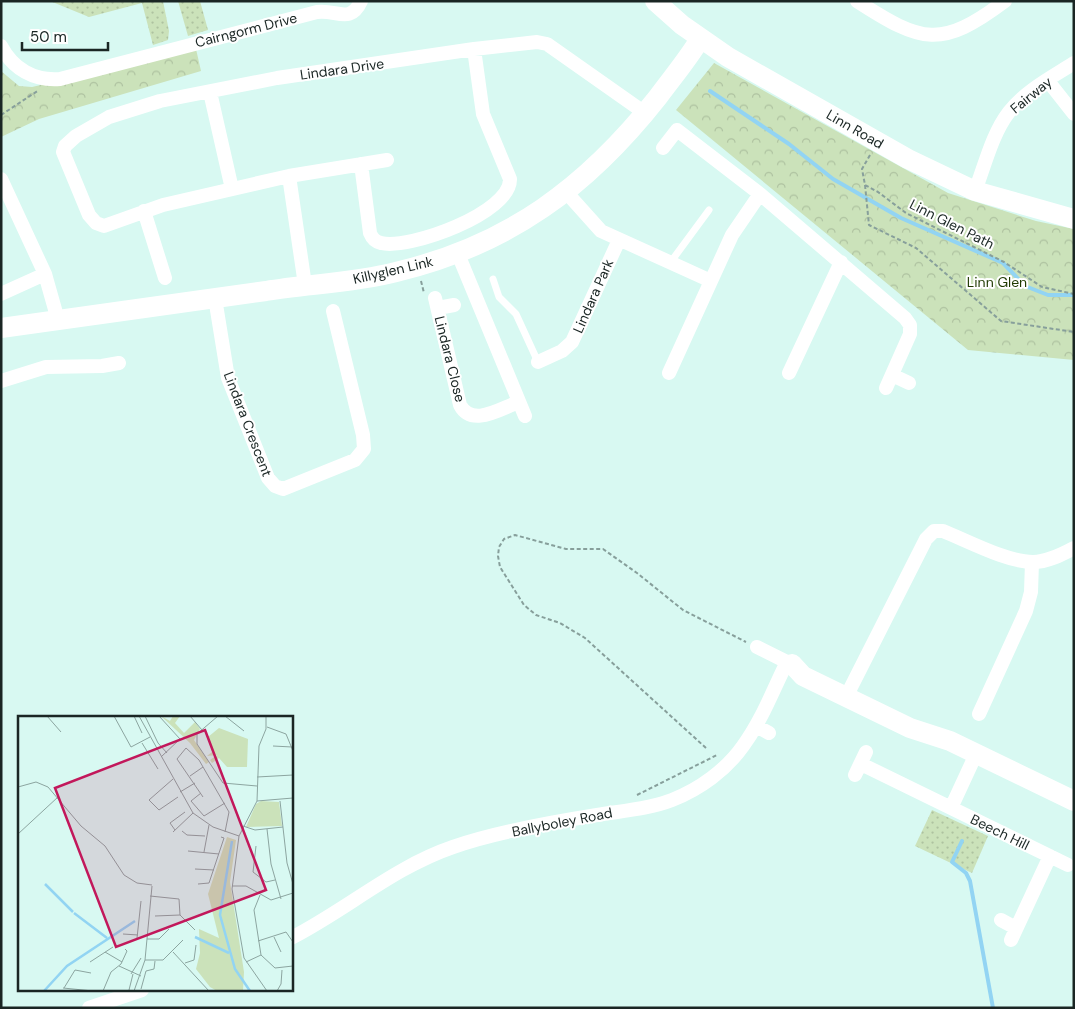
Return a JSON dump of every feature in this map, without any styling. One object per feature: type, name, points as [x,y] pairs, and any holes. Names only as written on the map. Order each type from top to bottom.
[{"type":"street","name":"Linn Road","points":[[655,1],[700,39],[878,143],[934,173],[976,191],[1074,218]]},
{"type":"street","points":[[857,1],[902,28],[928,35],[942,35],[967,27],[1005,1]]},
{"type":"street","name":"Cairngorm Drive","points":[[1,46],[10,59],[22,70],[36,77],[53,80],[317,12],[347,14],[359,6]]},
{"type":"street","name":"Killyglen Link","points":[[1,328],[305,285],[363,279],[458,254],[513,229],[566,192],[623,138],[645,113],[700,39]]},
{"type":"street","name":"Lindara Drive","points":[[387,160],[289,176],[232,189],[144,211],[110,226],[96,224],[87,211],[63,154],[64,148],[76,136],[116,113],[160,101],[277,78],[474,49],[537,42],[545,43],[645,113]]},
{"type":"street","points":[[361,164],[370,233],[381,244],[409,240],[457,226],[481,214],[500,198],[508,189],[510,179],[483,114],[474,49]]},
{"type":"street","name":"Fairway","points":[[976,191],[1006,116],[1021,100],[1074,63]]},
{"type":"street","points":[[1048,80],[1074,114]]},
{"type":"street","points":[[210,92],[232,189]]},
{"type":"street","points":[[663,148],[677,130],[760,194],[909,323],[910,334],[886,388]]},
{"type":"street","points":[[289,176],[305,285]]},
{"type":"street","points":[[1,179],[45,274],[58,320]]},
{"type":"street","points":[[566,192],[601,231],[711,281]]},
{"type":"street","points":[[669,373],[735,229],[760,194]]},
{"type":"street","points":[[144,211],[165,278]]},
{"type":"street","name":"Lindara Park","points":[[538,362],[562,351],[572,342],[619,240]]},
{"type":"street","points":[[458,254],[525,416]]},
{"type":"street","points":[[789,373],[840,262]]},
{"type":"street","points":[[1,294],[45,274]]},
{"type":"street","name":"Lindara Crescent","points":[[215,298],[229,384],[268,478],[274,486],[283,489],[355,460],[364,449],[363,434],[333,311]]},
{"type":"street","name":"Lindara Close","points":[[454,305],[437,303],[460,405],[464,411],[479,416],[519,402]]},
{"type":"street","points":[[1,381],[46,367],[102,366],[119,363]]},
{"type":"street","points":[[892,374],[909,383]]},
{"type":"street","points":[[849,691],[926,539],[934,531],[944,531],[1000,553],[1032,562],[1048,560],[1074,548]]},
{"type":"street","points":[[978,714],[1026,611],[1031,592],[1032,562]]},
{"type":"street","points":[[757,647],[789,663],[808,665],[849,691],[915,717],[950,741],[1074,801]]},
{"type":"street","name":"Ballyboley Road","points":[[292,937],[341,911],[416,862],[453,846],[671,800],[696,788],[724,768],[743,746],[763,729],[789,663]]},
{"type":"street","points":[[951,808],[976,754]]},
{"type":"street","name":"Beech Hill","points":[[861,764],[1068,865]]},
{"type":"street","points":[[1000,920],[1013,934],[1050,856]]},
{"type":"street","points":[[89,1008],[136,992]]},
{"type":"lane","points":[[670,263],[709,210]]},
{"type":"lane","points":[[493,279],[499,297],[516,314],[538,362]]},
{"type":"path","points":[[1,115],[53,80]]},
{"type":"path","points":[[878,143],[862,169],[869,225],[916,248],[1001,321],[1074,332]]},
{"type":"path","name":"Linn Glen Path","points":[[865,185],[878,192],[906,213],[1004,262],[1042,287],[1074,294]]},
{"type":"path","points":[[417,266],[424,293],[437,303]]},
{"type":"path","points":[[706,748],[585,638],[560,623],[536,615],[524,606],[500,567],[499,547],[504,540],[515,535],[566,550],[602,549],[637,572],[683,610],[757,647]]},
{"type":"path","points":[[633,797],[720,754]]},
{"type":"green space","points":[[50,1],[163,1],[169,31],[168,40],[153,45],[142,3],[89,17]]},
{"type":"green space","points":[[178,1],[200,1],[208,30],[188,36]]},
{"type":"green space","points":[[196,49],[201,71],[39,119],[1,137],[1,71],[19,86],[32,87]]},
{"type":"green space","name":"Linn Glen","points":[[714,63],[948,193],[1036,221],[1074,229],[1074,360],[968,350],[676,110]]},
{"type":"green space","points":[[932,810],[988,836],[972,873],[915,846]]},
{"type":"waterway","points":[[710,91],[789,144],[833,179],[901,218],[1003,263],[1025,286],[1048,295],[1074,295]]},
{"type":"waterway","points":[[962,841],[952,862],[966,873],[970,881],[993,1008]]}]
